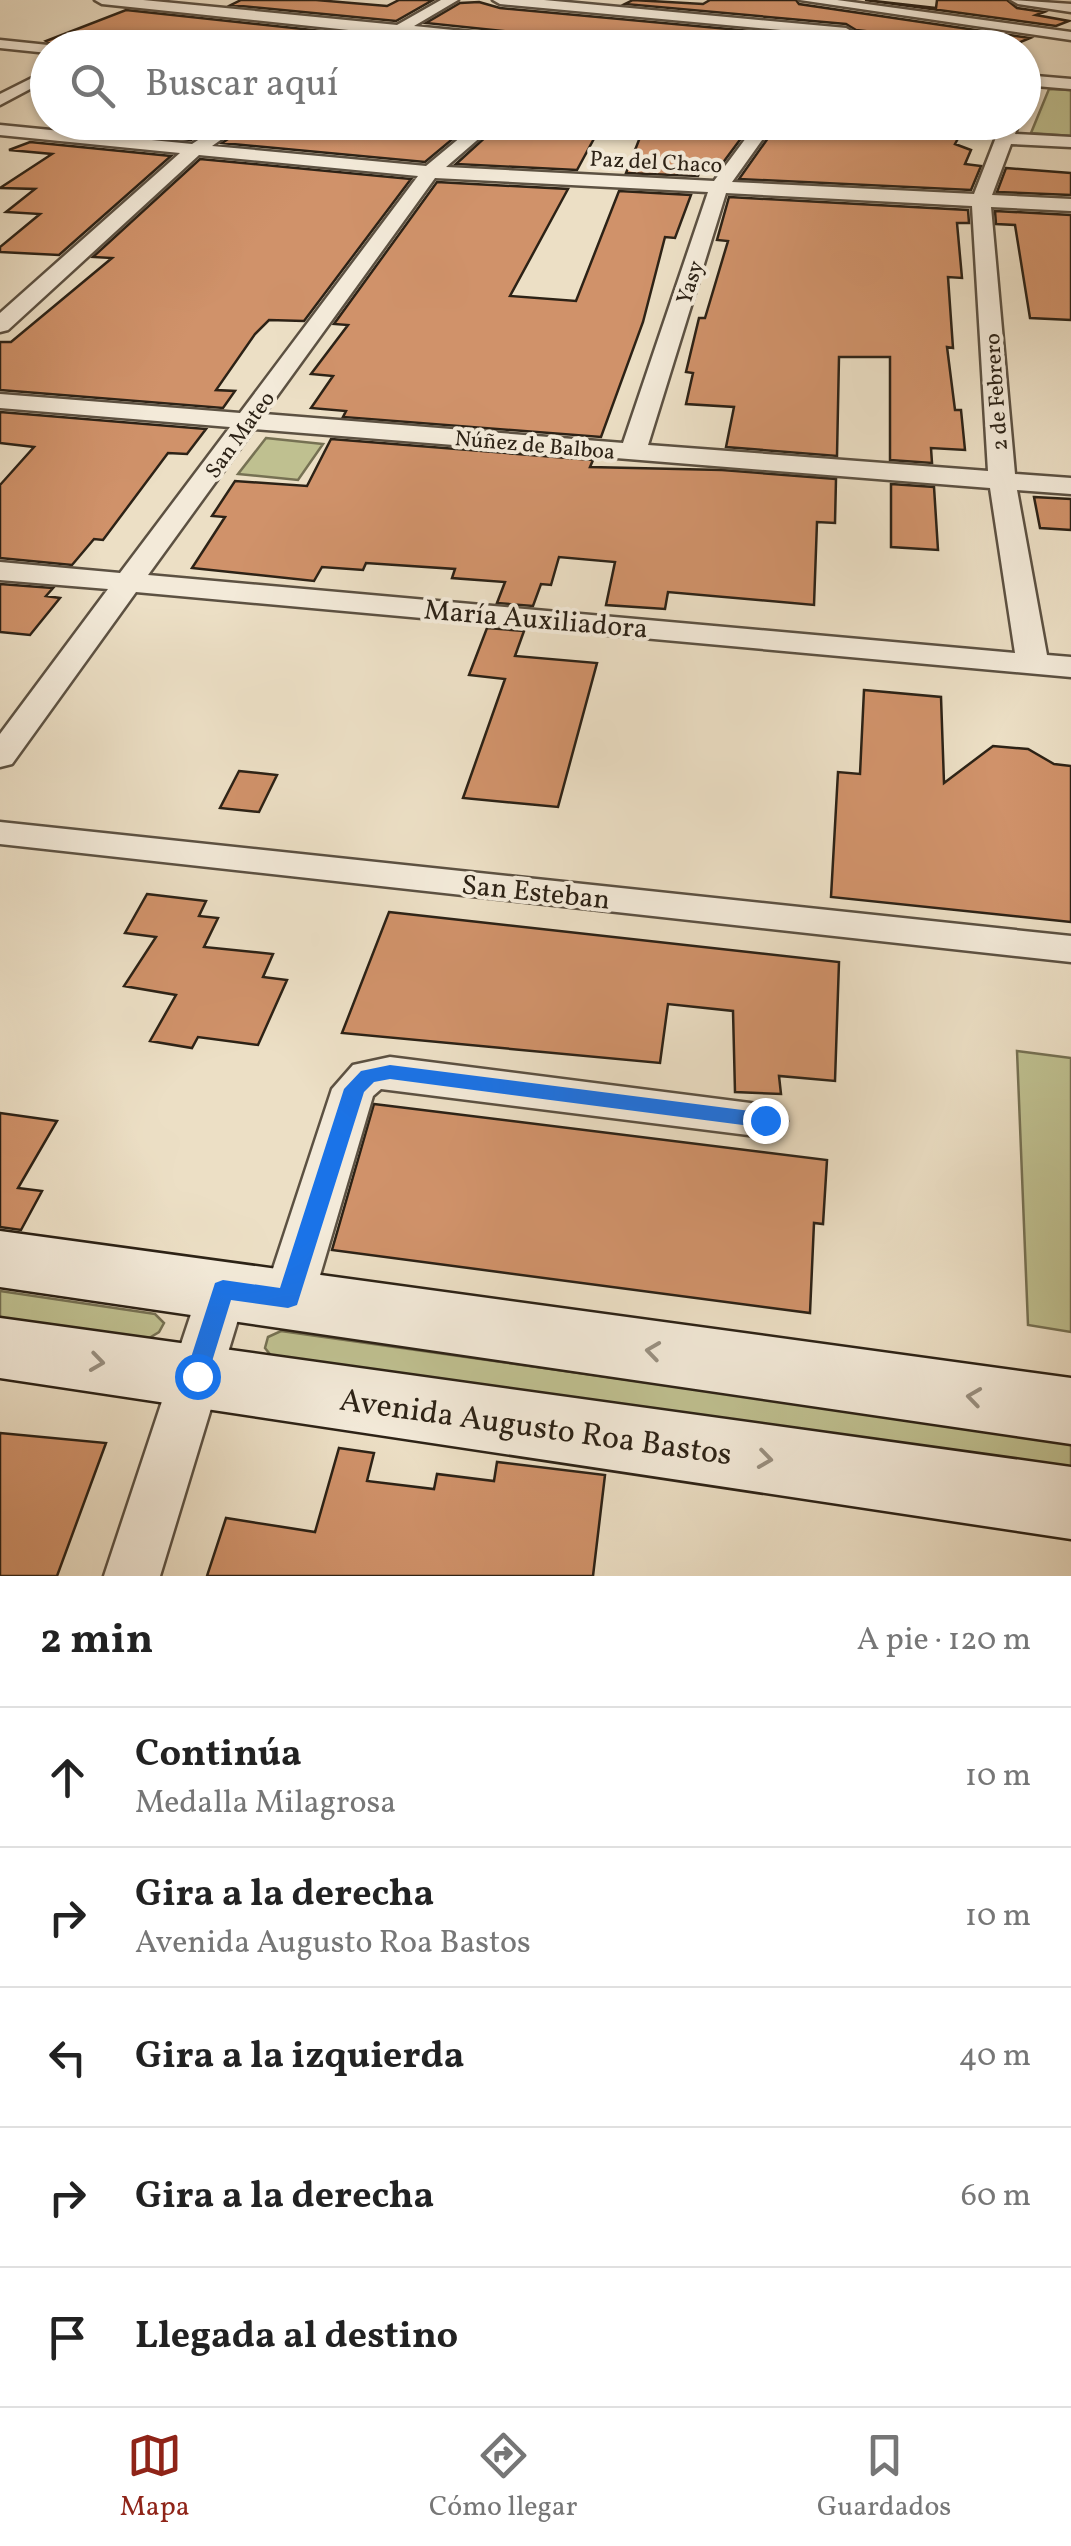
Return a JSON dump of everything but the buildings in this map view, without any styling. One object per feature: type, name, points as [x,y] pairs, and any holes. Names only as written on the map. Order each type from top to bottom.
[{"type":"main road","points":[[0,1259],[1071,1411]]},
{"type":"main road","name":"Avenida Augusto Roa Bastos","points":[[0,1348],[1071,1503]]},
{"type":"street","points":[[102,0],[399,30],[452,0]]},
{"type":"street","points":[[500,0],[824,30]]},
{"type":"street","points":[[580,8],[609,0]]},
{"type":"street","points":[[807,0],[1028,30]]},
{"type":"street","points":[[850,30],[925,0]]},
{"type":"street","points":[[1018,0],[1071,8]]},
{"type":"street","points":[[1041,32],[1071,36]]},
{"type":"street","points":[[0,44],[30,46]]},
{"type":"street","points":[[16,76],[30,78]]},
{"type":"street","points":[[1041,84],[1071,84]]},
{"type":"street","points":[[0,100],[30,87]]},
{"type":"street","name":"Paz del Chaco","points":[[0,130],[30,133]]},
{"type":"street","points":[[1041,136],[1071,142]]},
{"type":"street","name":"Paz del Chaco","points":[[101,140],[430,172],[1071,204]]},
{"type":"street","points":[[0,325],[209,140]]},
{"type":"street","name":"San Mateo","points":[[0,757],[430,172],[468,140]]},
{"type":"street","name":"Yasy","points":[[634,452],[719,187],[754,140]]},
{"type":"street","name":"2 de Febrero","points":[[1004,140],[981,200],[1002,481],[1033,664]]},
{"type":"street","name":"Núñez de Balboa","points":[[0,402],[1071,486]]},
{"type":"street","name":"María Auxiliadora","points":[[0,570],[1071,667]]},
{"type":"street","name":"San Esteban","points":[[0,833],[1071,949]]},
{"type":"street","points":[[132,1576],[197,1376],[256,1294],[354,1089],[368,1076],[390,1072],[765,1120]]},
{"type":"green space","points":[[1049,89],[1071,90],[1071,136],[1041,134],[1041,109]]},
{"type":"green space","points":[[266,438],[323,444],[298,480],[238,474]]},
{"type":"green space","points":[[1017,1051],[1071,1058],[1071,1332],[1028,1325]]},
{"type":"green space","points":[[0,1291],[155,1314],[164,1323],[159,1332],[146,1340],[0,1319]]},
{"type":"green space","points":[[281,1331],[1071,1442],[1071,1472],[273,1358],[265,1348],[268,1337]]},
{"type":"route","points":[[197,1376],[223,1290],[288,1299],[354,1089],[368,1076],[390,1072],[765,1120]]}]
